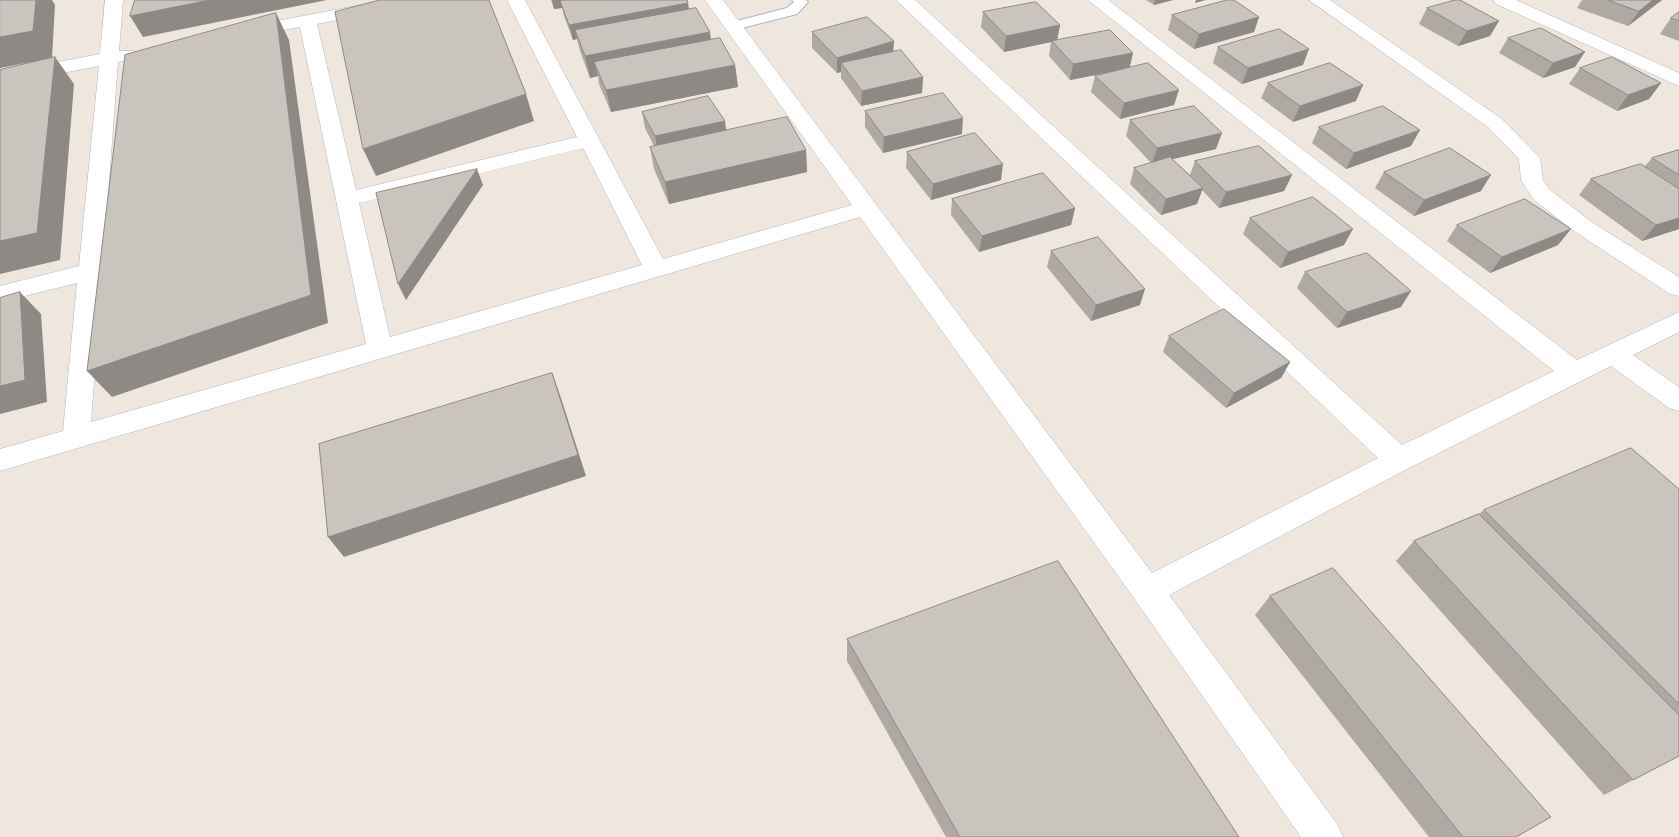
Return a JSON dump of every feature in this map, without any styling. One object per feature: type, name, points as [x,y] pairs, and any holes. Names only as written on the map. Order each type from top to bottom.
[{"type":"street","points":[[76,438],[114,0]]},
{"type":"street","points":[[232,35],[415,0]]},
{"type":"street","points":[[516,0],[656,268]]},
{"type":"street","points":[[714,0],[1147,591],[1324,837]]},
{"type":"street","points":[[905,0],[1400,460]]},
{"type":"street","points":[[1097,0],[1574,373]]},
{"type":"street","points":[[1318,0],[1496,123],[1529,158],[1532,180],[1542,195],[1585,228],[1679,288]]},
{"type":"street","points":[[1502,0],[1679,80]]},
{"type":"street","points":[[307,20],[380,349]]},
{"type":"street","points":[[0,79],[147,51]]},
{"type":"street","points":[[347,199],[589,140]]},
{"type":"street","points":[[0,460],[865,208]]},
{"type":"street","points":[[0,294],[90,272]]},
{"type":"street","points":[[1147,591],[1400,460],[1679,321]]},
{"type":"street","points":[[1613,354],[1679,401]]},
{"type":"lane","points":[[734,26],[792,11],[800,2],[799,0]]},
{"type":"building","points":[[0,0],[36,0],[33,31],[0,37]]},
{"type":"building","points":[[135,0],[210,0],[130,16]]},
{"type":"building","points":[[380,0],[489,0],[526,94],[363,149],[335,12]]},
{"type":"building","points":[[687,0],[688,3],[569,25],[560,1]]},
{"type":"building","points":[[1227,0],[1234,0],[1259,17],[1199,34],[1172,15]]},
{"type":"building","points":[[1460,0],[1499,21],[1467,31],[1427,8]]},
{"type":"building","points":[[1608,0],[1653,0],[1639,11]]},
{"type":"building","points":[[1036,2],[1060,25],[1006,36],[983,12]]},
{"type":"building","points":[[696,8],[710,32],[585,56],[575,30]]},
{"type":"building","points":[[1679,12],[1679,21],[1671,18]]},
{"type":"building","points":[[276,13],[311,295],[87,371],[125,55]]},
{"type":"building","points":[[867,17],[894,41],[837,58],[812,32]]},
{"type":"building","points":[[1541,28],[1585,52],[1553,63],[1508,38]]},
{"type":"building","points":[[1279,29],[1309,49],[1248,68],[1218,47]]},
{"type":"building","points":[[1110,30],[1133,53],[1073,64],[1052,41]]},
{"type":"building","points":[[720,38],[735,65],[606,90],[594,62]]},
{"type":"building","points":[[901,50],[923,77],[862,91],[841,63]]},
{"type":"building","points":[[55,57],[37,233],[0,241],[0,70]]},
{"type":"building","points":[[1612,57],[1661,83],[1628,95],[1580,68]]},
{"type":"building","points":[[1148,63],[1179,90],[1124,103],[1095,76]]},
{"type":"building","points":[[1330,63],[1363,85],[1300,106],[1268,83]]},
{"type":"building","points":[[943,93],[963,118],[884,137],[865,111]]},
{"type":"building","points":[[708,96],[725,121],[655,136],[642,112]]},
{"type":"building","points":[[1194,106],[1222,133],[1157,148],[1130,120]]},
{"type":"building","points":[[1383,106],[1420,130],[1354,153],[1319,127]]},
{"type":"building","points":[[787,117],[806,150],[665,182],[650,147]]},
{"type":"building","points":[[975,133],[1003,164],[933,184],[907,152]]},
{"type":"building","points":[[1259,146],[1292,175],[1226,192],[1195,161]]},
{"type":"building","points":[[1450,148],[1491,175],[1424,200],[1384,172]]},
{"type":"building","points":[[1679,150],[1679,175],[1652,158]]},
{"type":"building","points":[[1170,157],[1203,188],[1166,199],[1134,168]]},
{"type":"building","points":[[1641,164],[1679,189],[1679,218],[1656,225],[1591,179]]},
{"type":"building","points":[[477,169],[398,284],[376,193]]},
{"type":"building","points":[[1043,173],[1075,208],[982,236],[952,199]]},
{"type":"building","points":[[1313,197],[1353,229],[1288,252],[1250,218]]},
{"type":"building","points":[[1525,199],[1571,229],[1502,257],[1457,225]]},
{"type":"building","points":[[1098,237],[1145,289],[1096,305],[1051,251]]},
{"type":"building","points":[[1367,253],[1411,291],[1347,312],[1305,272]]},
{"type":"building","points":[[20,292],[25,380],[0,386],[0,298]]},
{"type":"building","points":[[1224,309],[1290,362],[1234,393],[1169,336]]},
{"type":"building","points":[[552,373],[578,455],[328,537],[319,444]]},
{"type":"building","points":[[1631,448],[1679,489],[1679,704],[1484,510]]},
{"type":"building","points":[[1479,514],[1679,715],[1679,756],[1633,780],[1414,541]]},
{"type":"building","points":[[1058,561],[1239,837],[960,837],[847,639]]},
{"type":"building","points":[[1333,568],[1551,817],[1516,837],[1463,837],[1270,596]]}]
